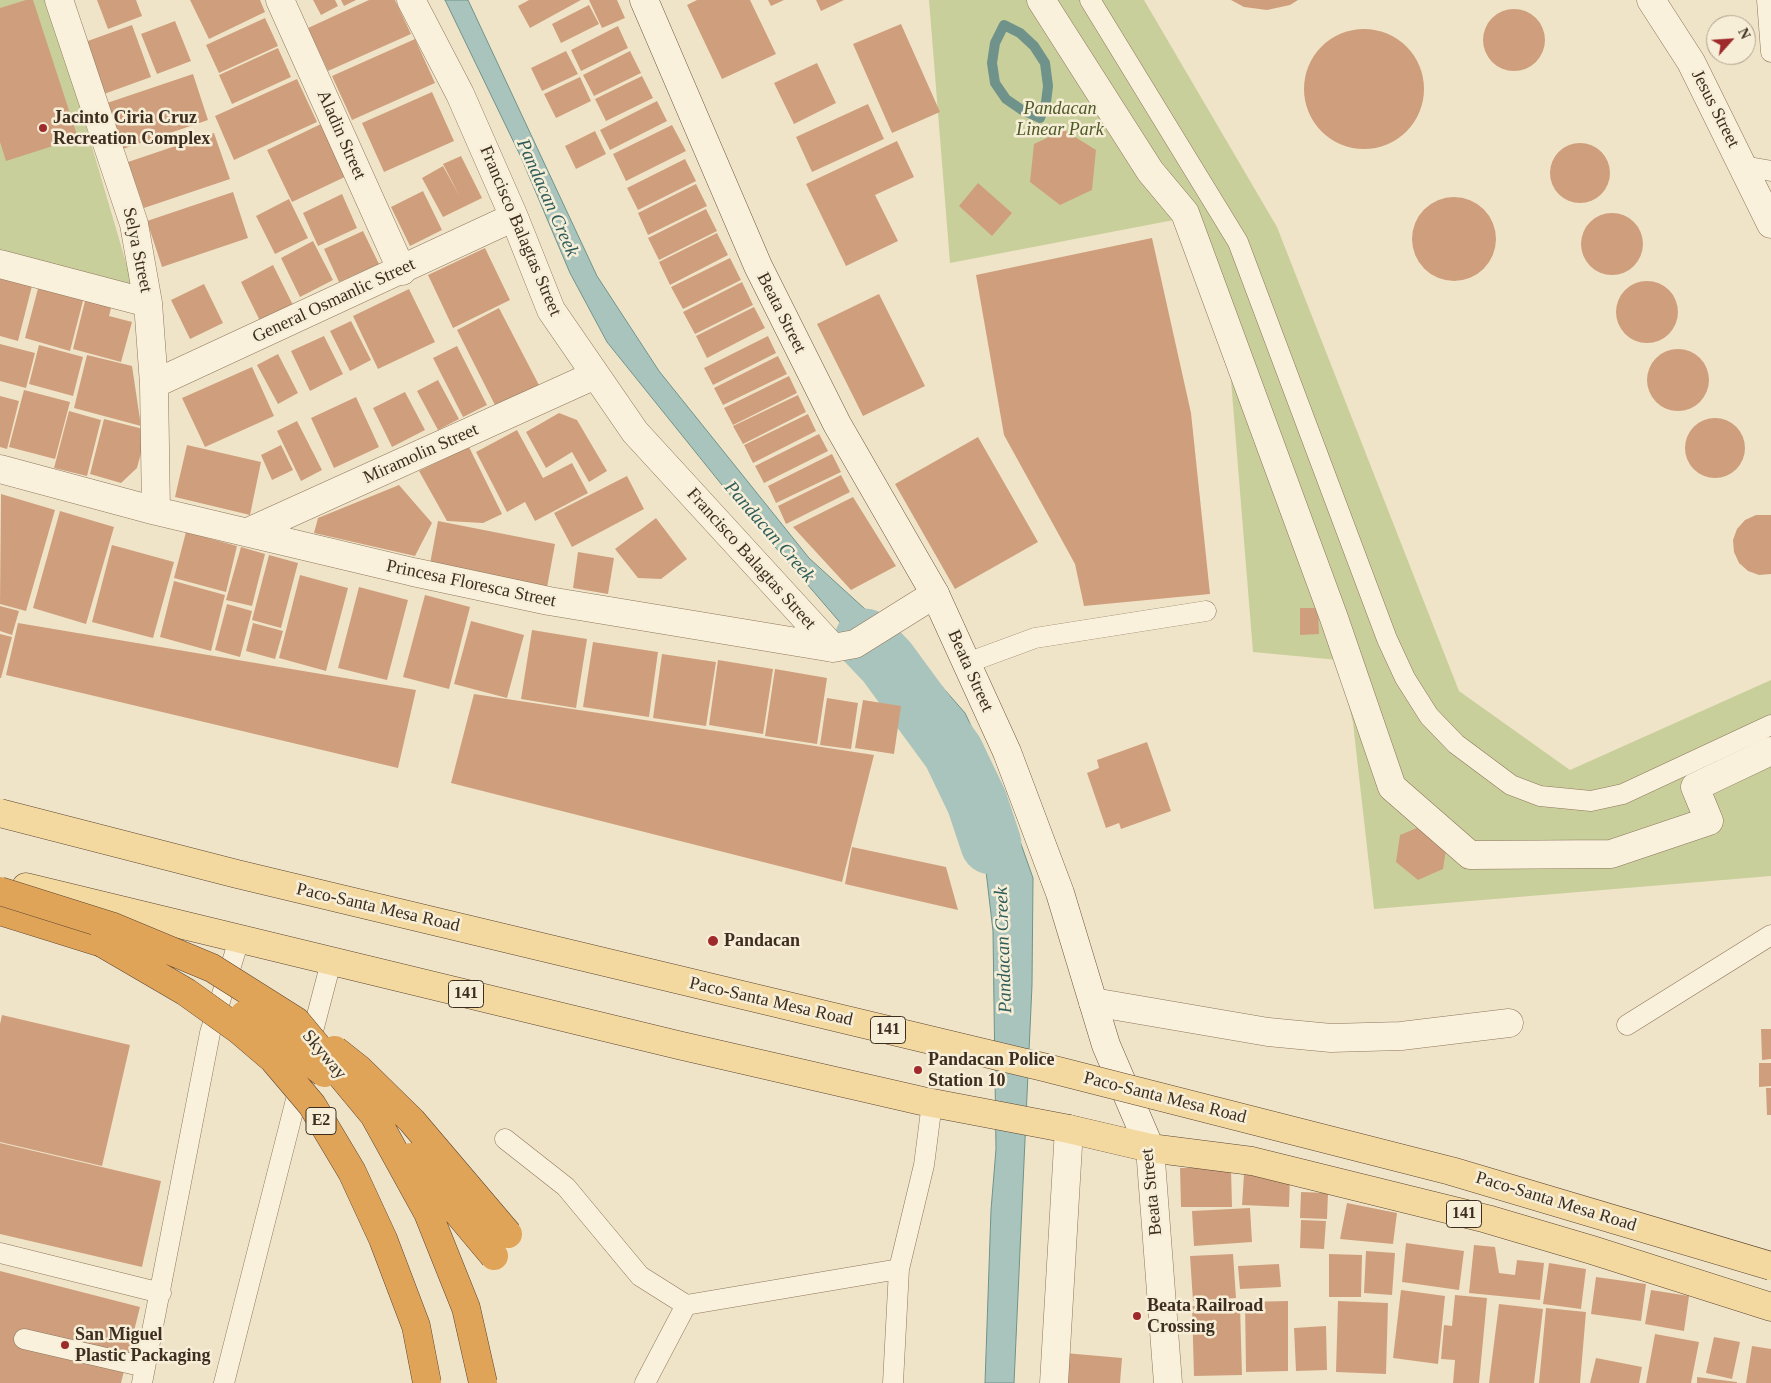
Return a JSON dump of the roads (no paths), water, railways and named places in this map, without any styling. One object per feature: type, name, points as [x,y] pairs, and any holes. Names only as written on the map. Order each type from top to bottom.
[{"type":"highway","name":"Skyway","points":[[0,891],[111,926],[212,968],[296,1021],[374,1116],[428,1213],[466,1308],[483,1383]]},
{"type":"highway","name":"E2","points":[[0,911],[102,943],[186,992],[240,1030],[273,1059],[312,1105],[352,1172],[383,1240],[416,1326],[427,1383]]},
{"type":"highway","points":[[102,943],[193,983],[277,1036],[342,1088],[397,1140],[501,1245],[412,1121],[359,1069],[296,1021]]},
{"type":"main road","name":"Paco-Santa Mesa Road","points":[[0,813],[237,874],[1043,1067],[1442,1168],[1771,1266]]},
{"type":"main road","name":"Paco-Santa Mesa Road","points":[[0,881],[678,1045],[932,1103],[1069,1129],[1150,1148],[1252,1161],[1487,1219],[1771,1307]]},
{"type":"street","name":"Selya Street","points":[[59,0],[134,224],[148,303],[154,384],[156,511]]},
{"type":"street","name":"Aladin Street","points":[[280,0],[402,270]]},
{"type":"street","name":"Francisco Balagtas Street","points":[[411,0],[460,94],[514,217],[551,310],[636,432],[844,646]]},
{"type":"street","name":"Beata Street","points":[[644,0],[758,266],[837,424],[935,594],[1007,752],[1044,852],[1106,1045],[1150,1148],[1168,1383]]},
{"type":"street","points":[[1041,0],[1150,171],[1185,213],[1334,618],[1392,787],[1470,855],[1611,854],[1709,821],[1695,787],[1771,751]]},
{"type":"street","name":"Jesus Street","points":[[1651,0],[1691,62],[1771,224]]},
{"type":"street","name":"General Osmanlic Street","points":[[154,384],[514,217]]},
{"type":"street","points":[[0,264],[148,303]]},
{"type":"street","name":"Miramolin Street","points":[[248,532],[595,375]]},
{"type":"street","name":"Princesa Floresca Street","points":[[0,469],[156,511],[413,572],[549,601],[844,646]]},
{"type":"street","points":[[844,646],[896,620],[935,594]]},
{"type":"street","points":[[1093,1002],[1268,1032],[1331,1038],[1401,1036],[1509,1023]]},
{"type":"street","points":[[1054,1383],[1069,1129]]},
{"type":"lane","points":[[1090,0],[1238,242],[1387,639],[1405,678],[1428,716],[1456,744],[1511,785],[1540,796],[1591,801],[1624,794],[1771,725]]},
{"type":"lane","points":[[1767,0],[1771,52]]},
{"type":"lane","points":[[1743,166],[1771,171]]},
{"type":"lane","points":[[967,663],[1035,638],[1206,611]]},
{"type":"lane","points":[[1627,1025],[1771,935]]},
{"type":"lane","points":[[24,1339],[144,1375],[210,1033],[238,940]]},
{"type":"lane","points":[[224,1383],[331,962]]},
{"type":"lane","points":[[893,1383],[899,1269],[924,1165],[932,1103]]},
{"type":"lane","points":[[505,1139],[566,1186],[640,1276],[686,1305],[899,1269]]},
{"type":"lane","points":[[0,1253],[161,1293]]},
{"type":"lane","points":[[645,1383],[686,1305]]},
{"type":"water","points":[[445,0],[468,0],[597,276],[659,371],[809,558],[911,651],[965,713],[1003,793],[1033,878],[1032,985],[1014,1383],[985,1383],[991,1210],[996,1149],[993,931],[982,837],[951,736],[844,627],[726,490],[607,342],[570,273],[520,155]]},
{"type":"waterway","points":[[1004,25],[1020,33],[1034,46],[1045,63],[1048,86],[1046,102],[1040,118],[1022,110],[1006,99],[995,83],[992,63],[995,43],[1004,25]]},
{"type":"waterway","name":"Pandacan Creek","points":[[865,639],[887,662],[953,752],[977,802],[991,844]]},
{"type":"place","name":"Jacinto Ciria Cruz Recreation Complex","points":[[43,128]]},
{"type":"place","name":"Pandacan","points":[[713,941]]},
{"type":"place","name":"Pandacan Police Station 10","points":[[918,1070]]},
{"type":"place","name":"Beata Railroad Crossing","points":[[1137,1316]]},
{"type":"place","name":"San Miguel Plastic Packaging","points":[[65,1345]]},
{"type":"park label","name":"Pandacan Linear Park","points":[[1060,119]]}]
